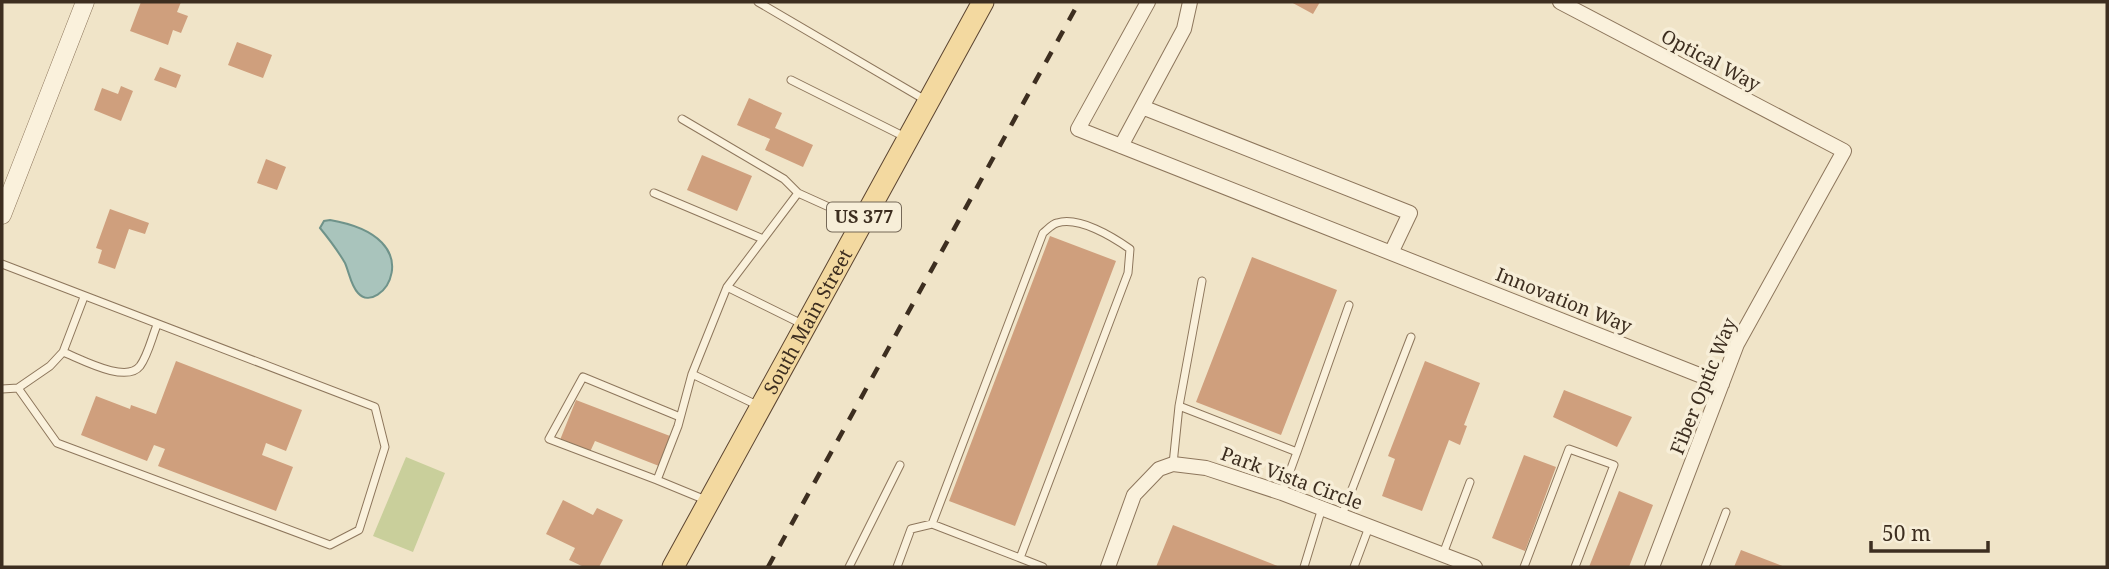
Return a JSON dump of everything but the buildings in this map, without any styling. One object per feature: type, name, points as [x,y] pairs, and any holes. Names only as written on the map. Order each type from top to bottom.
[{"type":"main road","name":"South Main Street","points":[[673,567],[982,2]]},
{"type":"street","points":[[2,215],[85,2]]},
{"type":"street","name":"Innovation Way","points":[[1148,2],[1078,129],[1722,384]]},
{"type":"street","points":[[1121,146],[1184,29],[1190,2]]},
{"type":"street","name":"Optical Way","points":[[1560,2],[1843,151]]},
{"type":"street","points":[[1142,107],[1410,213],[1391,253]]},
{"type":"street","name":"Fiber Optic Way","points":[[1652,567],[1737,344],[1843,151]]},
{"type":"street","points":[[1108,567],[1134,495],[1160,469],[1173,464]]},
{"type":"street","name":"Park Vista Circle","points":[[1173,464],[1206,468],[1322,508],[1475,567]]},
{"type":"lane","points":[[758,2],[928,101]]},
{"type":"lane","points":[[791,80],[907,138]]},
{"type":"lane","points":[[682,119],[784,179],[798,193],[861,222]]},
{"type":"lane","points":[[654,193],[763,239]]},
{"type":"lane","points":[[657,480],[692,374],[727,287],[798,193]]},
{"type":"lane","points":[[932,524],[1043,233],[1058,223],[1082,224],[1110,235],[1130,249],[1128,273],[1020,558]]},
{"type":"lane","points":[[2,264],[375,407],[385,447],[359,530],[330,545],[57,443],[18,388]]},
{"type":"lane","points":[[1173,464],[1179,406],[1202,281]]},
{"type":"lane","points":[[727,287],[805,325]]},
{"type":"lane","points":[[2,389],[18,388],[50,366],[62,352],[84,297]]},
{"type":"lane","points":[[1282,494],[1349,305]]},
{"type":"lane","points":[[62,352],[121,374],[132,373],[141,365],[157,325]]},
{"type":"lane","points":[[1342,516],[1411,337]]},
{"type":"lane","points":[[692,374],[761,407]]},
{"type":"lane","points":[[680,417],[583,377],[549,439],[709,502]]},
{"type":"lane","points":[[1179,406],[1297,452]]},
{"type":"lane","points":[[1524,567],[1569,449],[1614,465],[1575,567]]},
{"type":"lane","points":[[849,567],[900,466]]},
{"type":"lane","points":[[1442,555],[1470,482]]},
{"type":"lane","points":[[1304,567],[1322,508]]},
{"type":"lane","points":[[1705,567],[1726,512]]},
{"type":"lane","points":[[897,567],[911,529],[932,524],[1042,567]]},
{"type":"lane","points":[[1354,567],[1369,527]]},
{"type":"green space","points":[[406,457],[445,473],[413,552],[373,536]]},
{"type":"water","points":[[330,220],[362,229],[382,243],[391,258],[392,273],[378,295],[367,298],[356,290],[345,263],[320,228],[324,221]]},
{"type":"railway","points":[[768,567],[1079,2]]}]
